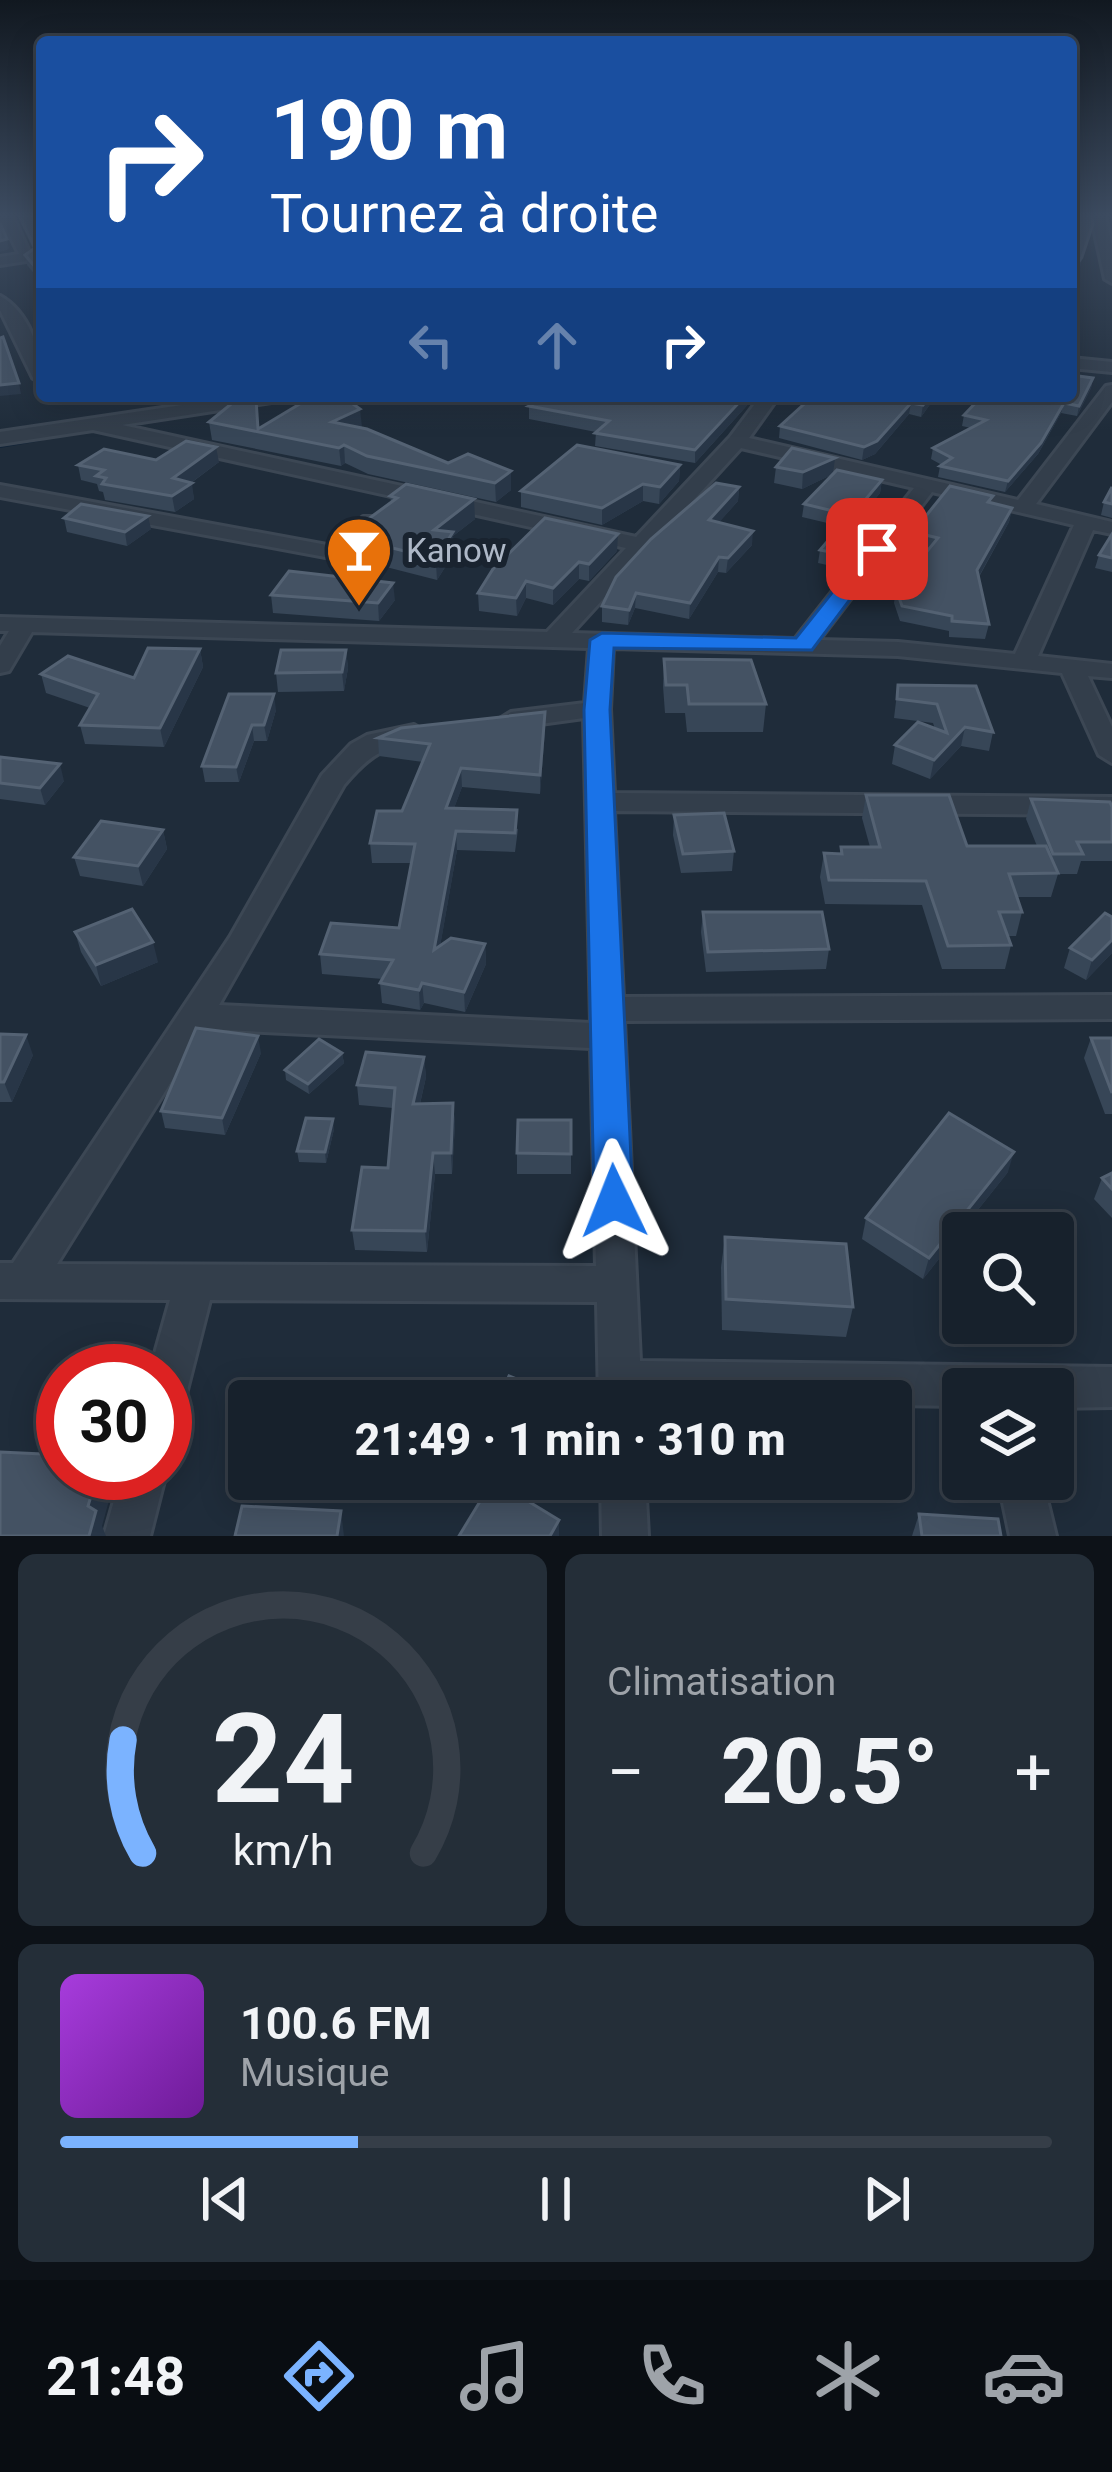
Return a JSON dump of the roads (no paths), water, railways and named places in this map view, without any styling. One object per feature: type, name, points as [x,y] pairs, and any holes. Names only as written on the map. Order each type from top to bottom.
[{"type":"street","points":[[0,301],[14,315],[36,364]]},
{"type":"street","points":[[1077,364],[1112,367]]},
{"type":"street","points":[[1023,508],[1112,391]]},
{"type":"street","points":[[88,423],[236,402]]},
{"type":"street","points":[[555,637],[643,545],[692,474],[737,441],[766,402]]},
{"type":"street","points":[[0,437],[50,420],[88,423],[643,545]]},
{"type":"street","points":[[1090,423],[1112,427]]},
{"type":"street","points":[[737,441],[1112,529]]},
{"type":"street","points":[[803,645],[927,485]]},
{"type":"street","points":[[0,491],[333,552],[404,490]]},
{"type":"street","points":[[1025,658],[1085,523]]},
{"type":"street","points":[[0,666],[12,624],[803,645],[1025,658],[1112,671]]},
{"type":"street","points":[[602,640],[597,710],[620,1380]]},
{"type":"street","points":[[1070,664],[1112,755]]},
{"type":"street","points":[[485,724],[597,710]]},
{"type":"street","points":[[12,1280],[195,1016],[346,764],[376,741],[441,729]]},
{"type":"street","points":[[600,802],[1112,806]]},
{"type":"street","points":[[195,1016],[608,1022],[1112,1007]]},
{"type":"street","points":[[12,1280],[616,1284]]},
{"type":"street","points":[[178,1344],[195,1280]]},
{"type":"street","points":[[1074,1387],[1112,1387]]},
{"type":"street","points":[[912,1388],[942,1388]]},
{"type":"street","points":[[127,1536],[137,1500]]},
{"type":"street","points":[[624,1500],[625,1536]]},
{"type":"street","points":[[1025,1500],[1033,1536]]},
{"type":"waterway","points":[[0,445],[40,438]]},
{"type":"place","name":"Kanow","points":[[359,609]]}]
